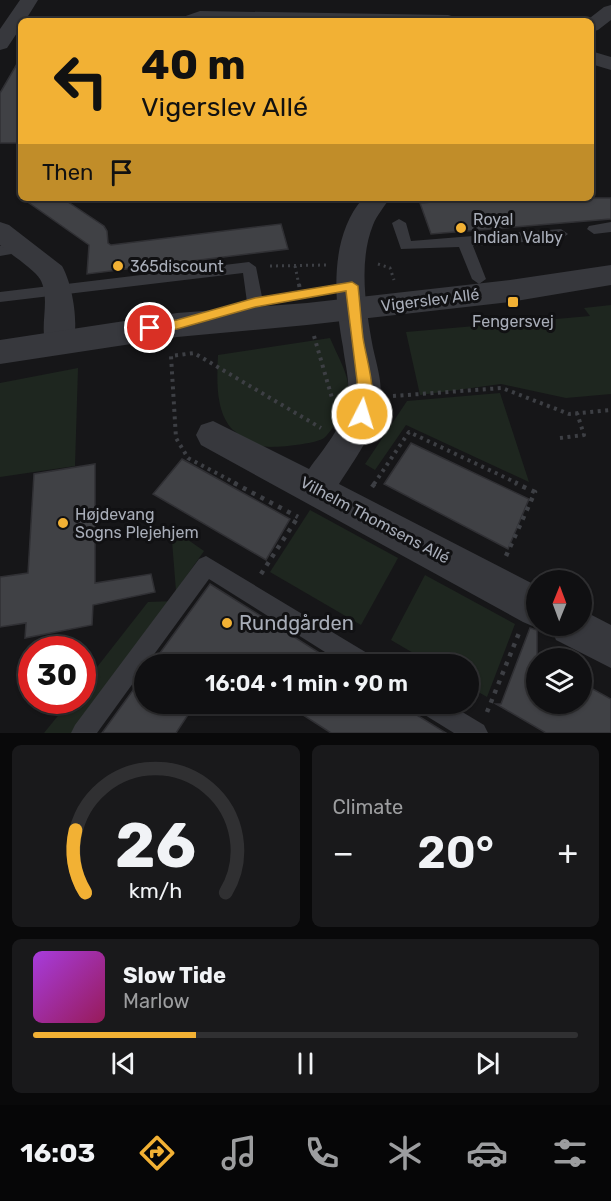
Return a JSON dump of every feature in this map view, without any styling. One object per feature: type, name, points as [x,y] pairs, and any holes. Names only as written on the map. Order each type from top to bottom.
[{"type":"street","points":[[0,45],[29,0]]},
{"type":"street","points":[[594,24],[611,11]]},
{"type":"street","points":[[198,18],[247,18]]},
{"type":"street","points":[[594,58],[611,64]]},
{"type":"street","points":[[307,503],[362,414],[365,398],[353,297],[358,224],[364,201]]},
{"type":"street","points":[[0,231],[11,250],[52,273],[58,289],[59,342]]},
{"type":"street","name":"Vigerslev Allé","points":[[353,297],[479,279],[611,275]]},
{"type":"street","name":"Vigerslev Allé","points":[[177,325],[301,291],[353,297],[510,291],[611,275]]},
{"type":"street","name":"Vigerslev Allé","points":[[0,352],[177,325],[301,291]]},
{"type":"street","name":"Vilhelm Thomsens Allé","points":[[213,435],[307,503],[357,511],[526,602]]},
{"type":"street","points":[[590,636],[611,647]]},
{"type":"lane","points":[[399,223],[406,246],[561,234]]},
{"type":"lane","points":[[594,229],[611,227]]},
{"type":"lane","points":[[464,242],[479,279]]},
{"type":"lane","points":[[0,297],[249,267],[255,302]]},
{"type":"lane","points":[[83,733],[206,566],[348,654]]},
{"type":"lane","points":[[450,714],[480,728]]},
{"type":"path","points":[[301,291],[345,442]]},
{"type":"path","points":[[171,356],[194,353],[345,442]]},
{"type":"path","points":[[365,398],[501,388],[569,414],[611,410]]},
{"type":"path","points":[[560,438],[584,435],[578,413]]},
{"type":"path","points":[[357,511],[409,432],[535,492],[493,584]]},
{"type":"path","points":[[249,592],[307,503]]},
{"type":"path","points":[[480,728],[526,624]]},
{"type":"shaded area","points":[[611,305],[611,394],[566,398],[501,384],[420,395],[406,332],[590,316],[584,308]]},
{"type":"shaded area","points":[[330,338],[345,373],[349,394],[339,418],[324,438],[303,444],[266,447],[233,430],[223,414],[218,395],[218,355]]},
{"type":"shaded area","points":[[78,368],[75,466],[0,477],[0,383]]},
{"type":"shaded area","points":[[500,393],[529,482],[406,425],[375,470],[365,464],[407,401]]},
{"type":"shaded area","points":[[310,510],[398,558],[361,625],[270,572]]},
{"type":"shaded area","points":[[171,528],[204,551],[176,591]]},
{"type":"shaded area","points":[[425,575],[515,624],[487,697],[479,692],[479,654],[415,654],[391,640]]},
{"type":"shaded area","points":[[175,601],[96,705],[96,668],[148,602]]},
{"type":"shaded area","points":[[59,714],[89,714],[75,733],[44,733]]},
{"type":"building","points":[[18,62],[18,143],[0,143],[0,93]]},
{"type":"building","points":[[594,198],[611,198],[611,219],[431,234],[420,203],[594,201]]},
{"type":"building","points":[[26,201],[66,201],[104,226],[108,243],[111,245],[281,224],[288,249],[87,274],[89,245]]},
{"type":"building","points":[[411,443],[529,499],[508,549],[384,484]]},
{"type":"building","points":[[182,459],[290,519],[266,560],[153,494]]},
{"type":"building","name":"Højdevang Sogns Plejehjem","points":[[95,464],[95,583],[151,574],[155,592],[93,605],[92,625],[35,636],[25,636],[26,623],[0,627],[0,577],[28,573],[34,474]]},
{"type":"building","name":"Rundgården","points":[[210,584],[321,654],[159,654]]},
{"type":"building","points":[[527,636],[537,636],[537,648],[526,648],[526,714],[592,714],[592,689],[611,699],[611,733],[546,733],[496,704],[501,704]]},
{"type":"building","points":[[134,689],[134,714],[188,714],[176,733],[102,733]]},
{"type":"building","points":[[302,714],[415,714],[446,733],[331,733]]},
{"type":"place","name":"Royal Indian Valby","points":[[461,228]]},
{"type":"place","name":"365discount","points":[[118,266]]},
{"type":"place","name":"Fengersvej","points":[[513,302]]},
{"type":"place","name":"Højdevang Sogns Plejehjem","points":[[63,523]]},
{"type":"place","name":"Rundgården","points":[[227,623]]},
{"type":"route","points":[[150,328],[177,325],[255,302],[352,286],[357,340],[364,380],[365,398],[362,414]]}]
